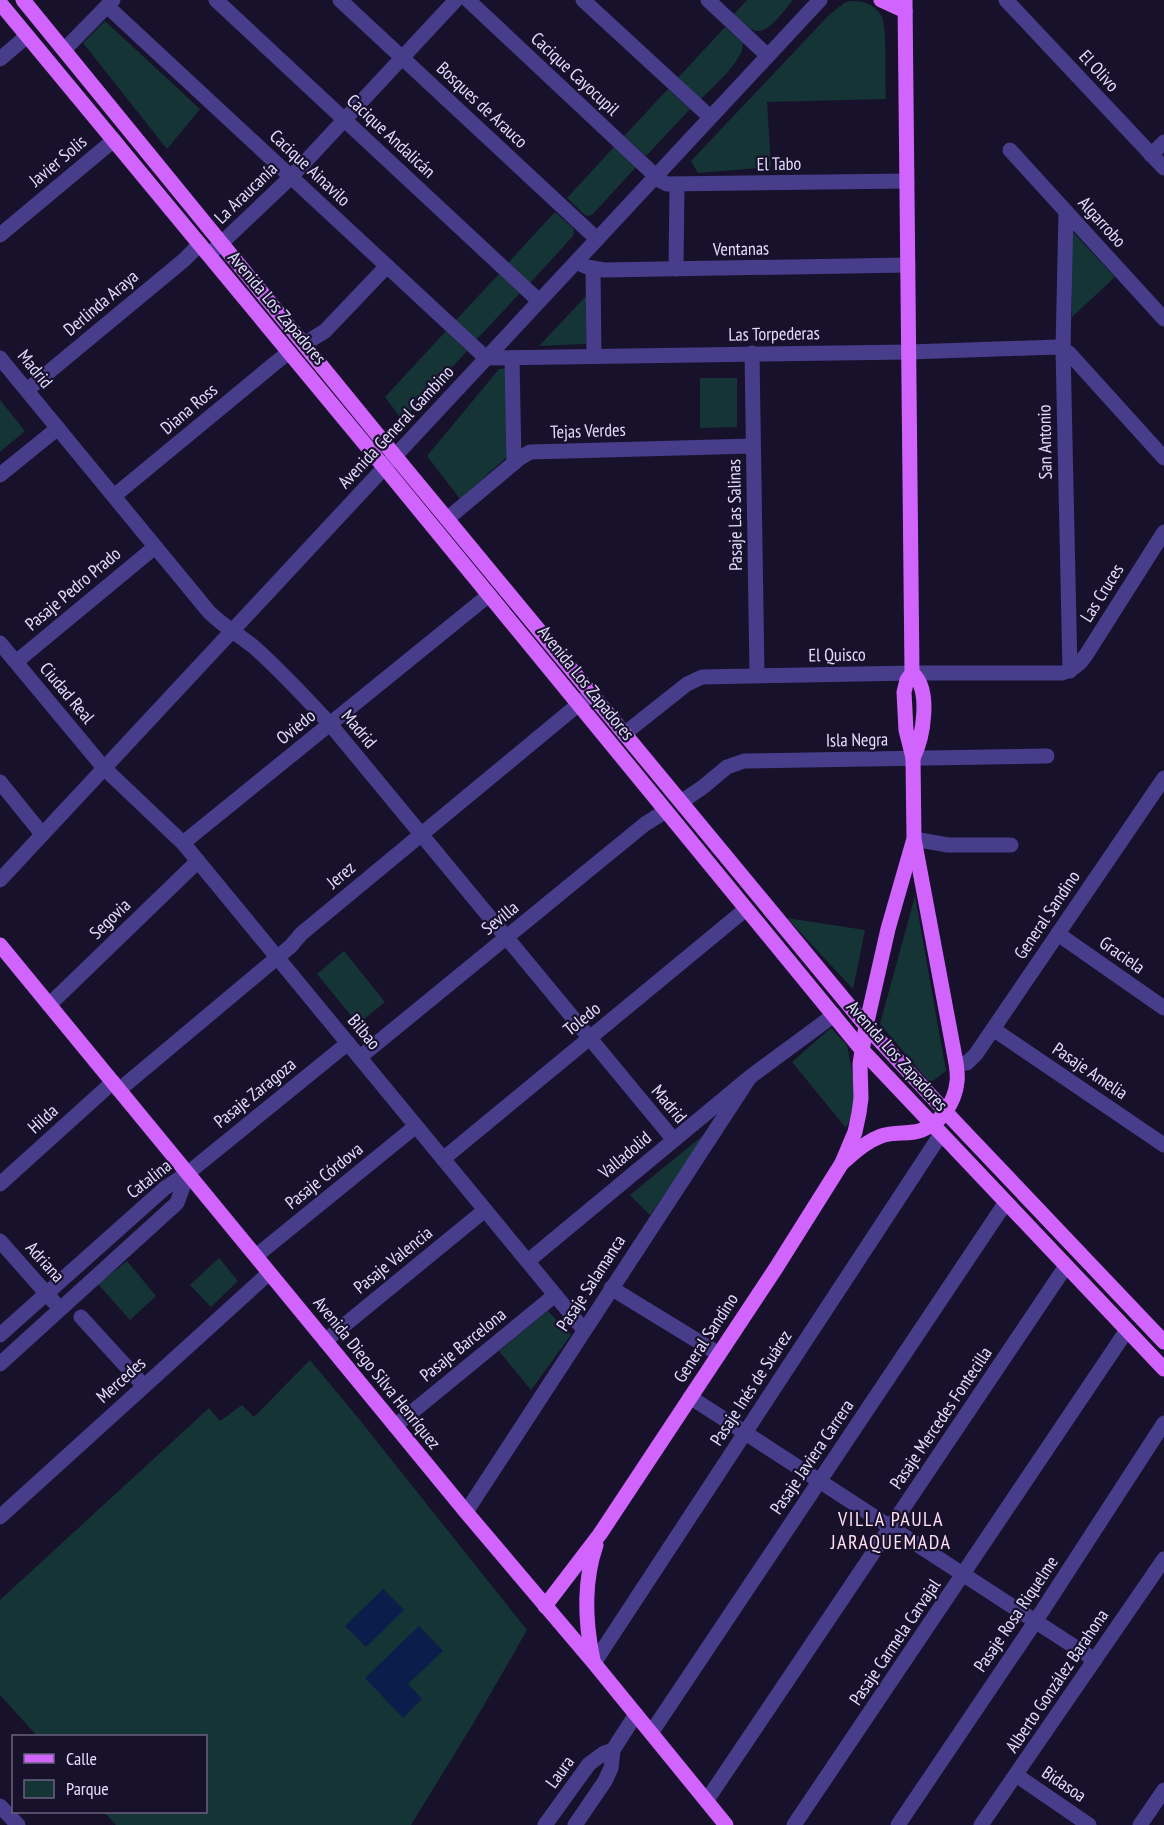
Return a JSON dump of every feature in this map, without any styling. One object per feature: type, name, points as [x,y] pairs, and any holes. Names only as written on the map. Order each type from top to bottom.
[{"type":"main road","name":"Avenida Los Zapadores","points":[[23,0],[304,344],[489,595],[862,1050],[1164,1369]]},
{"type":"main road","points":[[881,0],[905,6],[912,673],[905,686],[904,710],[913,759],[914,839],[956,1064]]},
{"type":"main road","name":"Avenida Los Zapadores","points":[[0,3],[289,352],[447,519],[866,1026],[1164,1342]]},
{"type":"main road","name":"General Sandino","points":[[545,1606],[600,1534],[842,1163],[859,1113],[862,1050],[866,1026],[888,929],[914,839]]},
{"type":"main road","points":[[899,890],[924,892]]},
{"type":"main road","name":"Avenida Diego Silva Henríquez","points":[[0,945],[726,1825]]},
{"type":"main road","name":"General Sandino","points":[[842,1163],[856,1150],[878,1137],[900,1132],[936,1129],[955,1092],[958,1081],[956,1064]]},
{"type":"main road","name":"General Sandino","points":[[594,1663],[588,1630],[586,1598],[591,1565],[600,1534]]},
{"type":"street","name":"Cacique Andalicán","points":[[216,0],[539,301]]},
{"type":"street","name":"Bosques de Arauco","points":[[340,0],[597,239]]},
{"type":"street","name":"La Araucanía","points":[[204,250],[222,244],[291,177],[456,0]]},
{"type":"street","name":"Cacique Cayocupil","points":[[468,0],[656,176]]},
{"type":"street","points":[[583,0],[710,117]]},
{"type":"street","points":[[708,0],[768,56]]},
{"type":"street","name":"Avenida General Gambino","points":[[0,880],[820,0]]},
{"type":"street","name":"El Olivo","points":[[1006,0],[1164,168]]},
{"type":"street","points":[[64,50],[110,3]]},
{"type":"street","name":"Cacique Ainavilo","points":[[110,3],[291,177],[486,358]]},
{"type":"street","points":[[0,59],[27,36]]},
{"type":"street","name":"Javier Solis","points":[[0,235],[114,140]]},
{"type":"street","points":[[1151,154],[1164,142]]},
{"type":"street","name":"Algarrobo","points":[[1010,150],[1164,319]]},
{"type":"street","name":"El Tabo","points":[[656,176],[667,184],[677,185],[907,181]]},
{"type":"street","points":[[676,269],[677,185]]},
{"type":"street","name":"San Antonio","points":[[1066,212],[1063,349],[1070,671]]},
{"type":"street","name":"Derlinda Araya","points":[[27,390],[184,260],[204,250]]},
{"type":"street","name":"Ventanas","points":[[576,262],[593,269],[604,270],[908,265]]},
{"type":"street","points":[[304,344],[325,331],[387,266]]},
{"type":"street","points":[[593,269],[594,356]]},
{"type":"street","name":"Las Torpederas","points":[[486,358],[909,352],[1057,347],[1063,349]]},
{"type":"street","points":[[1063,349],[1164,458]]},
{"type":"street","name":"Diana Ross","points":[[114,496],[289,352]]},
{"type":"street","name":"Pasaje Las Salinas","points":[[752,353],[757,675]]},
{"type":"street","name":"Madrid","points":[[0,357],[209,612],[279,670],[330,724],[674,1140]]},
{"type":"street","points":[[512,358],[514,463]]},
{"type":"street","points":[[0,475],[58,428]]},
{"type":"street","name":"Tejas Verdes","points":[[447,519],[526,454],[753,446]]},
{"type":"street","name":"Las Cruces","points":[[1070,671],[1086,655],[1164,532]]},
{"type":"street","name":"Pasaje Pedro Prado","points":[[16,662],[155,547]]},
{"type":"street","name":"Oviedo","points":[[183,843],[489,595]]},
{"type":"street","name":"Ciudad Real","points":[[0,643],[104,768]]},
{"type":"street","name":"El Quisco","points":[[624,734],[687,684],[710,676],[1062,673],[1070,671]]},
{"type":"street","name":"Jerez","points":[[116,1086],[278,958],[301,934],[591,694]]},
{"type":"street","name":"Isla Negra","points":[[681,802],[727,767],[738,762],[1047,756]]},
{"type":"street","name":"Bilbao","points":[[104,768],[183,843],[584,1330]]},
{"type":"street","name":"General Sandino","points":[[956,1064],[967,1063],[972,1059],[1164,778]]},
{"type":"street","points":[[0,782],[42,834]]},
{"type":"street","name":"Sevilla","points":[[360,1057],[645,824],[666,811]]},
{"type":"street","points":[[914,839],[948,845],[1011,845]]},
{"type":"street","name":"Segovia","points":[[49,1005],[198,861]]},
{"type":"street","name":"Toledo","points":[[443,1159],[746,909]]},
{"type":"street","name":"Graciela","points":[[1058,934],[1162,1002]]},
{"type":"street","name":"Valladolid","points":[[528,1261],[750,1077],[834,1015]]},
{"type":"street","name":"Pasaje Amelia","points":[[993,1029],[1164,1145]]},
{"type":"street","name":"Pasaje Zaragoza","points":[[188,1173],[348,1042]]},
{"type":"street","name":"Pasaje Salamanca","points":[[466,1512],[750,1077]]},
{"type":"street","name":"Hilda","points":[[4,1174],[116,1086]]},
{"type":"street","name":"Pasaje Córdova","points":[[256,1256],[416,1126]]},
{"type":"street","name":"Pasaje Inés de Suárez","points":[[594,1663],[745,1432],[936,1129]]},
{"type":"street","name":"Catalina","points":[[0,1335],[165,1188],[188,1173]]},
{"type":"street","name":"Catalina","points":[[0,1364],[177,1203],[188,1173]]},
{"type":"street","name":"Pasaje Javiera Carrera","points":[[651,1733],[1006,1202]]},
{"type":"street","name":"Pasaje Valencia","points":[[325,1341],[486,1210]]},
{"type":"street","points":[[113,1235],[125,1250]]},
{"type":"street","name":"Adriana","points":[[0,1241],[60,1309]]},
{"type":"street","name":"Pasaje Mercedes Fontecilla","points":[[707,1800],[1066,1266]]},
{"type":"street","name":"Mercedes","points":[[0,1517],[269,1273]]},
{"type":"street","points":[[612,1288],[719,1354]]},
{"type":"street","name":"Pasaje Barcelona","points":[[395,1426],[555,1294]]},
{"type":"street","points":[[81,1317],[144,1386]]},
{"type":"street","name":"Pasaje Carmela Carvajal","points":[[794,1825],[1127,1330]]},
{"type":"street","points":[[690,1397],[1095,1660]]},
{"type":"street","name":"Pasaje Rosa Riquelme","points":[[898,1825],[1035,1622],[1164,1423]]},
{"type":"street","name":"Alberto González Barahona","points":[[981,1825],[1164,1559]]},
{"type":"street","name":"Laura","points":[[575,1825],[605,1781],[611,1768],[613,1750],[636,1714]]},
{"type":"street","name":"Laura","points":[[545,1825],[588,1764],[613,1750]]},
{"type":"street","name":"Bidasoa","points":[[1016,1775],[1089,1825]]},
{"type":"street","points":[[1140,1825],[1164,1790]]},
{"type":"street","points":[[0,1806],[18,1825]]},
{"type":"green space","points":[[747,0],[793,0],[770,26],[758,31],[748,27],[734,14]]},
{"type":"green space","points":[[850,1],[869,4],[882,17],[886,99],[767,102],[771,167],[698,173],[691,161],[829,15]]},
{"type":"green space","points":[[105,21],[200,109],[167,149],[83,43]]},
{"type":"green space","points":[[725,27],[743,43],[742,50],[733,66],[700,100],[677,79]]},
{"type":"green space","points":[[668,89],[690,109],[646,156],[624,136]]},
{"type":"green space","points":[[614,147],[636,167],[592,215],[586,216],[567,198]]},
{"type":"green space","points":[[555,212],[574,229],[573,236],[530,283],[508,263]]},
{"type":"green space","points":[[1072,231],[1115,277],[1072,317]]},
{"type":"green space","points":[[499,274],[520,293],[476,340],[455,321]]},
{"type":"green space","points":[[586,296],[586,344],[539,346]]},
{"type":"green space","points":[[446,331],[467,351],[407,416],[400,417],[385,397]]},
{"type":"green space","points":[[516,368],[519,446],[460,499],[427,456],[499,369]]},
{"type":"green space","points":[[700,378],[737,378],[737,427],[700,428]]},
{"type":"green space","points":[[0,400],[25,431],[0,452]]},
{"type":"green space","points":[[915,896],[946,1071],[930,1083],[880,1024]]},
{"type":"green space","points":[[787,918],[865,930],[853,989]]},
{"type":"green space","points":[[344,951],[385,1002],[358,1024],[317,974]]},
{"type":"green space","points":[[831,1028],[847,1045],[858,1103],[846,1128],[792,1062]]},
{"type":"green space","points":[[706,1133],[650,1215],[630,1195]]},
{"type":"green space","points":[[219,1258],[238,1281],[211,1307],[190,1285]]},
{"type":"green space","points":[[127,1261],[156,1296],[130,1320],[98,1284]]},
{"type":"green space","points":[[548,1311],[571,1335],[531,1390],[499,1351]]},
{"type":"green space","points":[[310,1360],[527,1630],[411,1825],[116,1825],[105,1813],[207,1813],[207,1735],[36,1735],[0,1695],[0,1600],[209,1408],[220,1421],[242,1405],[254,1417]]},
{"type":"water","points":[[383,1589],[404,1610],[366,1647],[345,1626]]},
{"type":"water","points":[[419,1626],[443,1651],[408,1684],[422,1699],[403,1718],[365,1678]]},
{"type":"district","name":"VILLA PAULA JARAQUEMADA","points":[[891,1530]]}]
